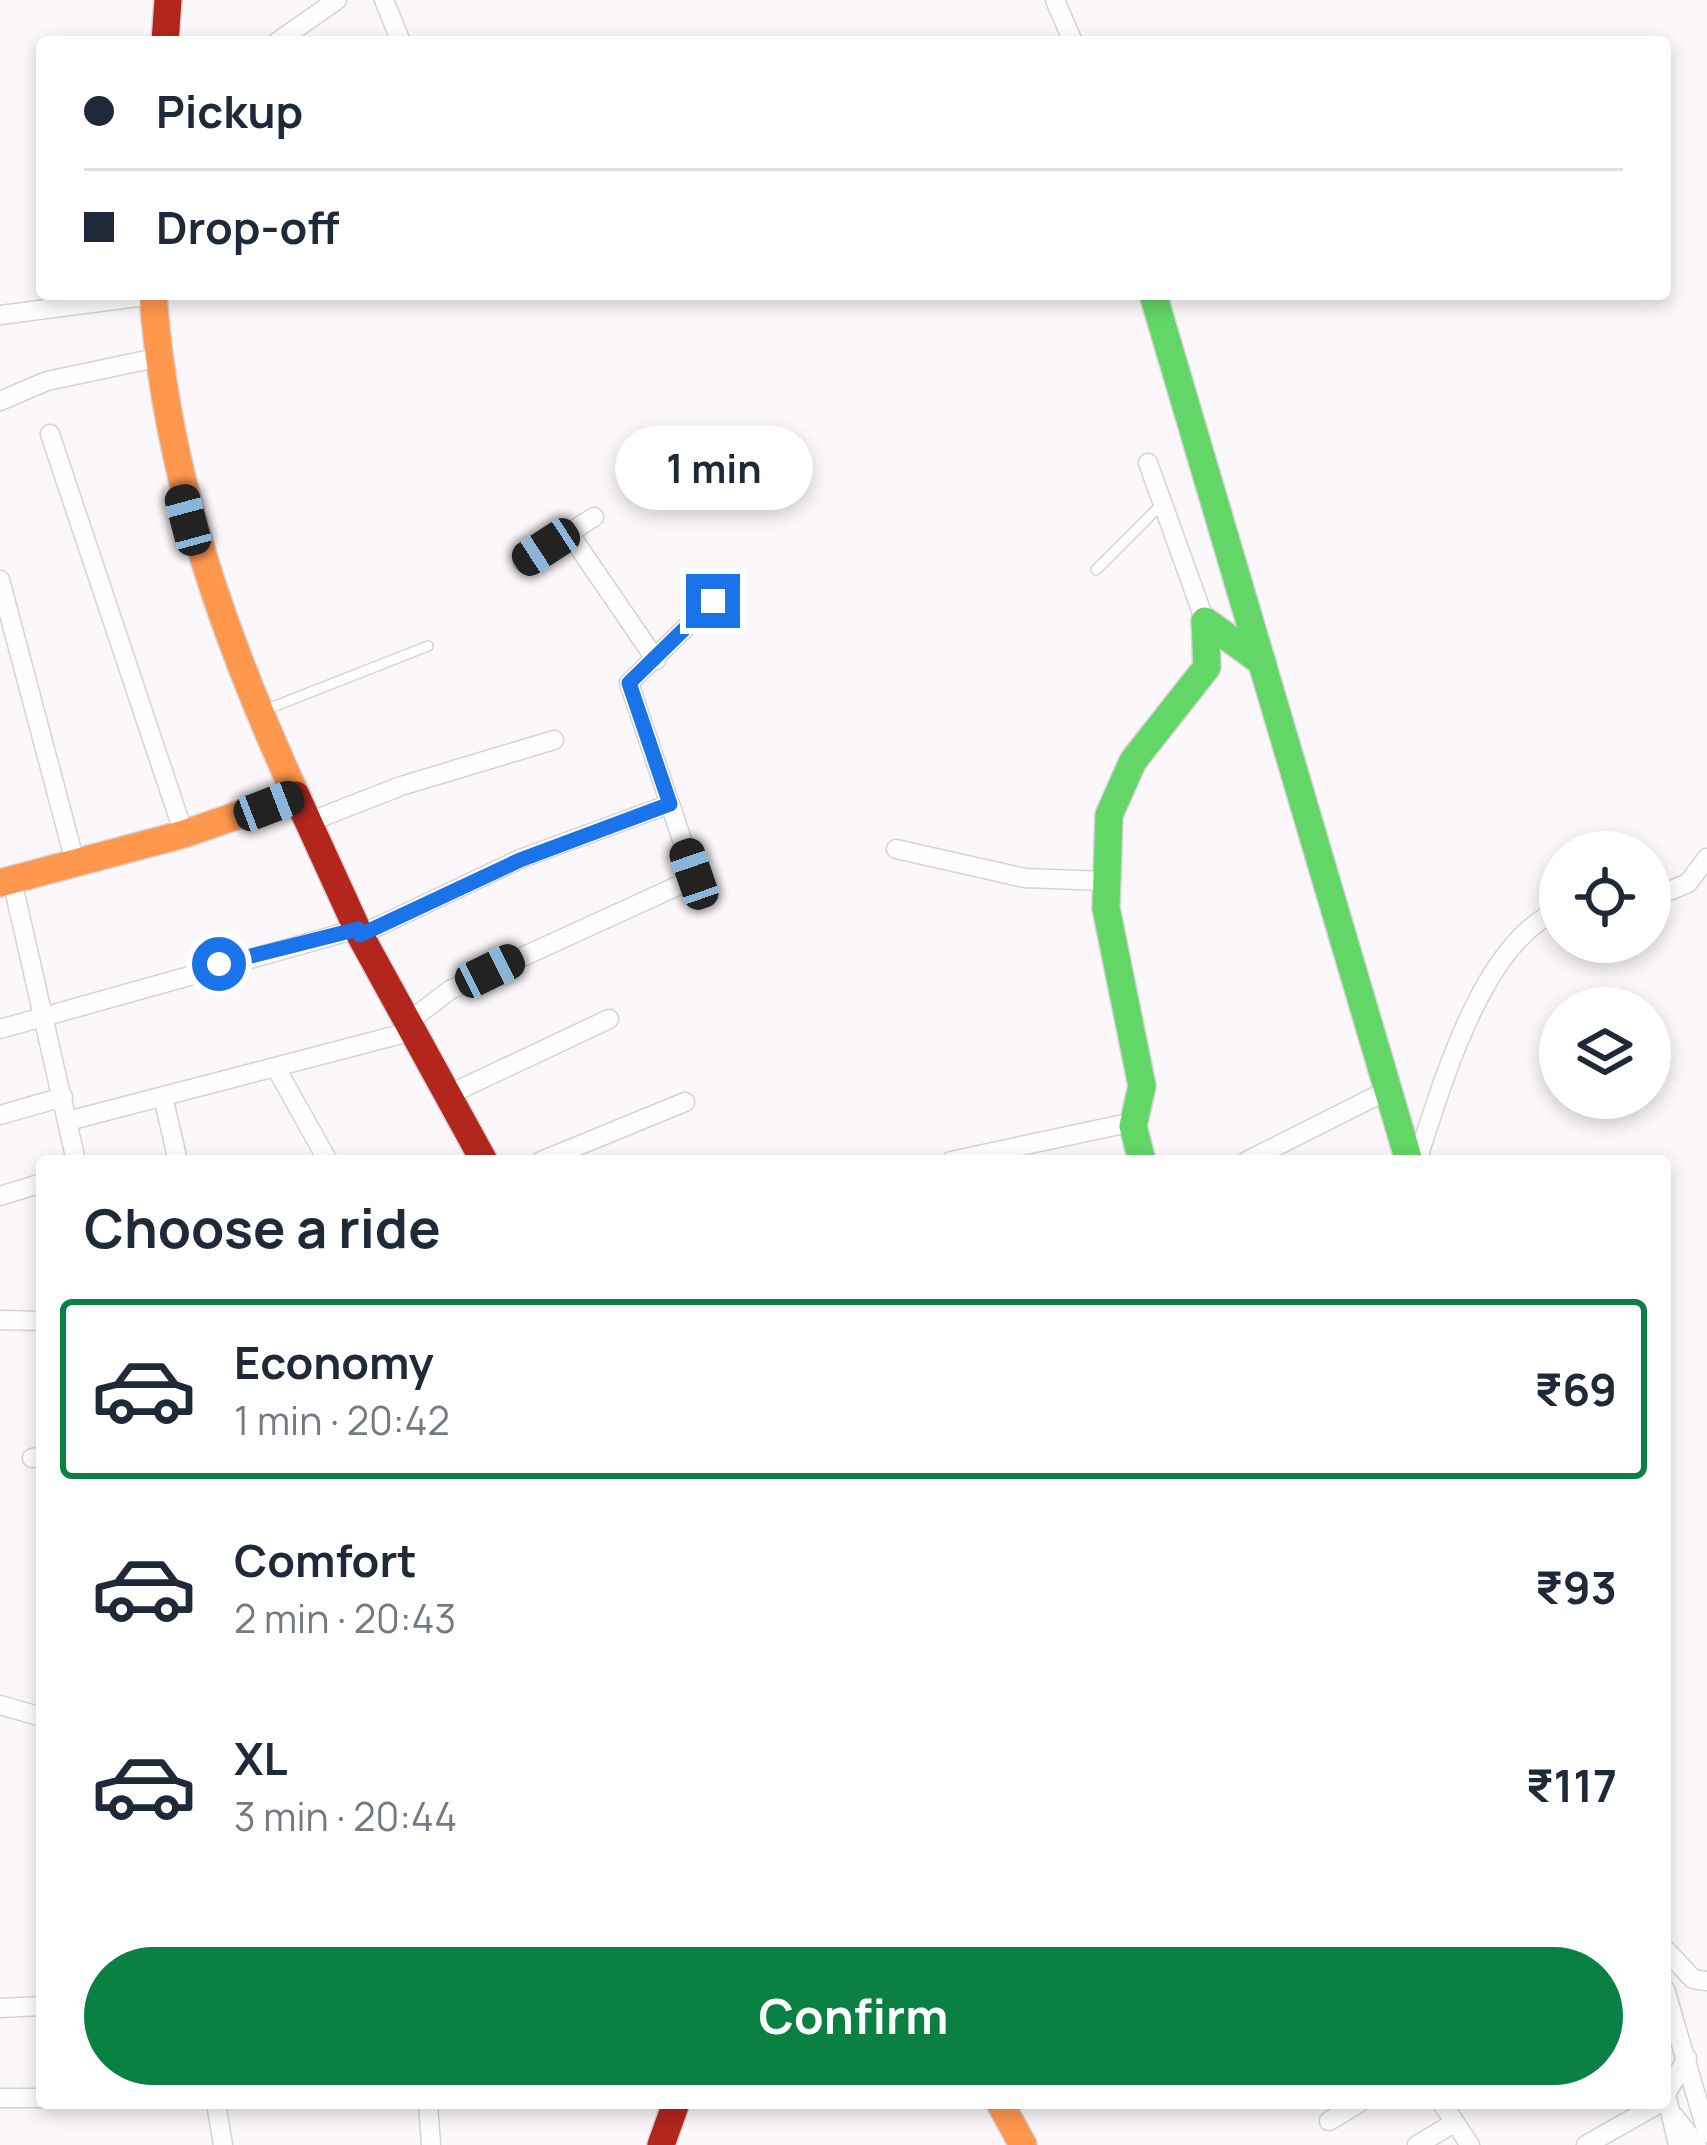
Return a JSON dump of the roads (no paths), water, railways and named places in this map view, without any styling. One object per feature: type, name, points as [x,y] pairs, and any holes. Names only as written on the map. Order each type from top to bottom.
[{"type":"street","points":[[165,36],[168,0]]},
{"type":"street","points":[[286,36],[337,0]]},
{"type":"street","points":[[384,0],[399,36]]},
{"type":"street","points":[[1055,0],[1070,36]]},
{"type":"street","points":[[0,315],[115,300]]},
{"type":"street","points":[[153,300],[156,358],[188,520],[260,712],[359,932],[481,1155]]},
{"type":"street","points":[[1155,300],[1411,1155]]},
{"type":"street","points":[[0,401],[47,381],[156,358]]},
{"type":"street","points":[[50,434],[184,834]]},
{"type":"street","points":[[1141,1155],[1133,1122],[1142,1086],[1104,881],[1117,792],[1133,761],[1207,667],[1205,621],[1148,463]]},
{"type":"street","points":[[523,562],[594,517]]},
{"type":"street","points":[[569,533],[656,660]]},
{"type":"street","points":[[0,580],[75,862]]},
{"type":"street","points":[[68,1121],[276,1068],[410,1026],[450,991],[694,880],[629,687],[713,601]]},
{"type":"street","points":[[1205,621],[1262,662]]},
{"type":"street","points":[[309,822],[401,786],[554,740]]},
{"type":"street","points":[[75,1155],[46,1016],[6,881],[184,834],[296,795]]},
{"type":"street","points":[[0,1029],[359,932],[520,860],[670,804]]},
{"type":"street","points":[[896,849],[1025,878],[1104,881]]},
{"type":"street","points":[[1671,890],[1688,883],[1707,858]]},
{"type":"street","points":[[1415,1155],[1444,1078],[1498,965],[1529,925],[1539,920]]},
{"type":"street","points":[[448,1096],[609,1019]]},
{"type":"street","points":[[276,1068],[325,1155]]},
{"type":"street","points":[[1259,1155],[1388,1090]]},
{"type":"street","points":[[0,1115],[63,1096]]},
{"type":"street","points":[[163,1097],[177,1155]]},
{"type":"street","points":[[556,1155],[685,1102]]},
{"type":"street","points":[[979,1155],[1133,1122]]},
{"type":"street","points":[[0,1196],[36,1185]]},
{"type":"street","points":[[0,1321],[36,1321]]},
{"type":"street","points":[[0,1705],[36,1716]]},
{"type":"street","points":[[1671,1955],[1693,1979],[1707,1981]]},
{"type":"street","points":[[0,2008],[36,2006]]},
{"type":"street","points":[[1671,2008],[1707,2133]]},
{"type":"street","points":[[1671,2089],[1687,2059]]},
{"type":"street","points":[[0,2098],[36,2098]]},
{"type":"street","points":[[217,2109],[223,2145]]},
{"type":"street","points":[[428,2109],[431,2145]]},
{"type":"street","points":[[662,2145],[674,2109]]},
{"type":"street","points":[[1003,2109],[1023,2145]]},
{"type":"street","points":[[1329,2121],[1349,2109]]},
{"type":"street","points":[[1446,2109],[1470,2145]]},
{"type":"street","points":[[1586,2145],[1651,2109]]},
{"type":"street","points":[[1666,2109],[1678,2145]]},
{"type":"street","points":[[1669,2109],[1697,2145]]},
{"type":"street","points":[[1417,2145],[1454,2123]]},
{"type":"lane","points":[[1096,569],[1163,503]]},
{"type":"lane","points":[[260,712],[428,646]]}]
